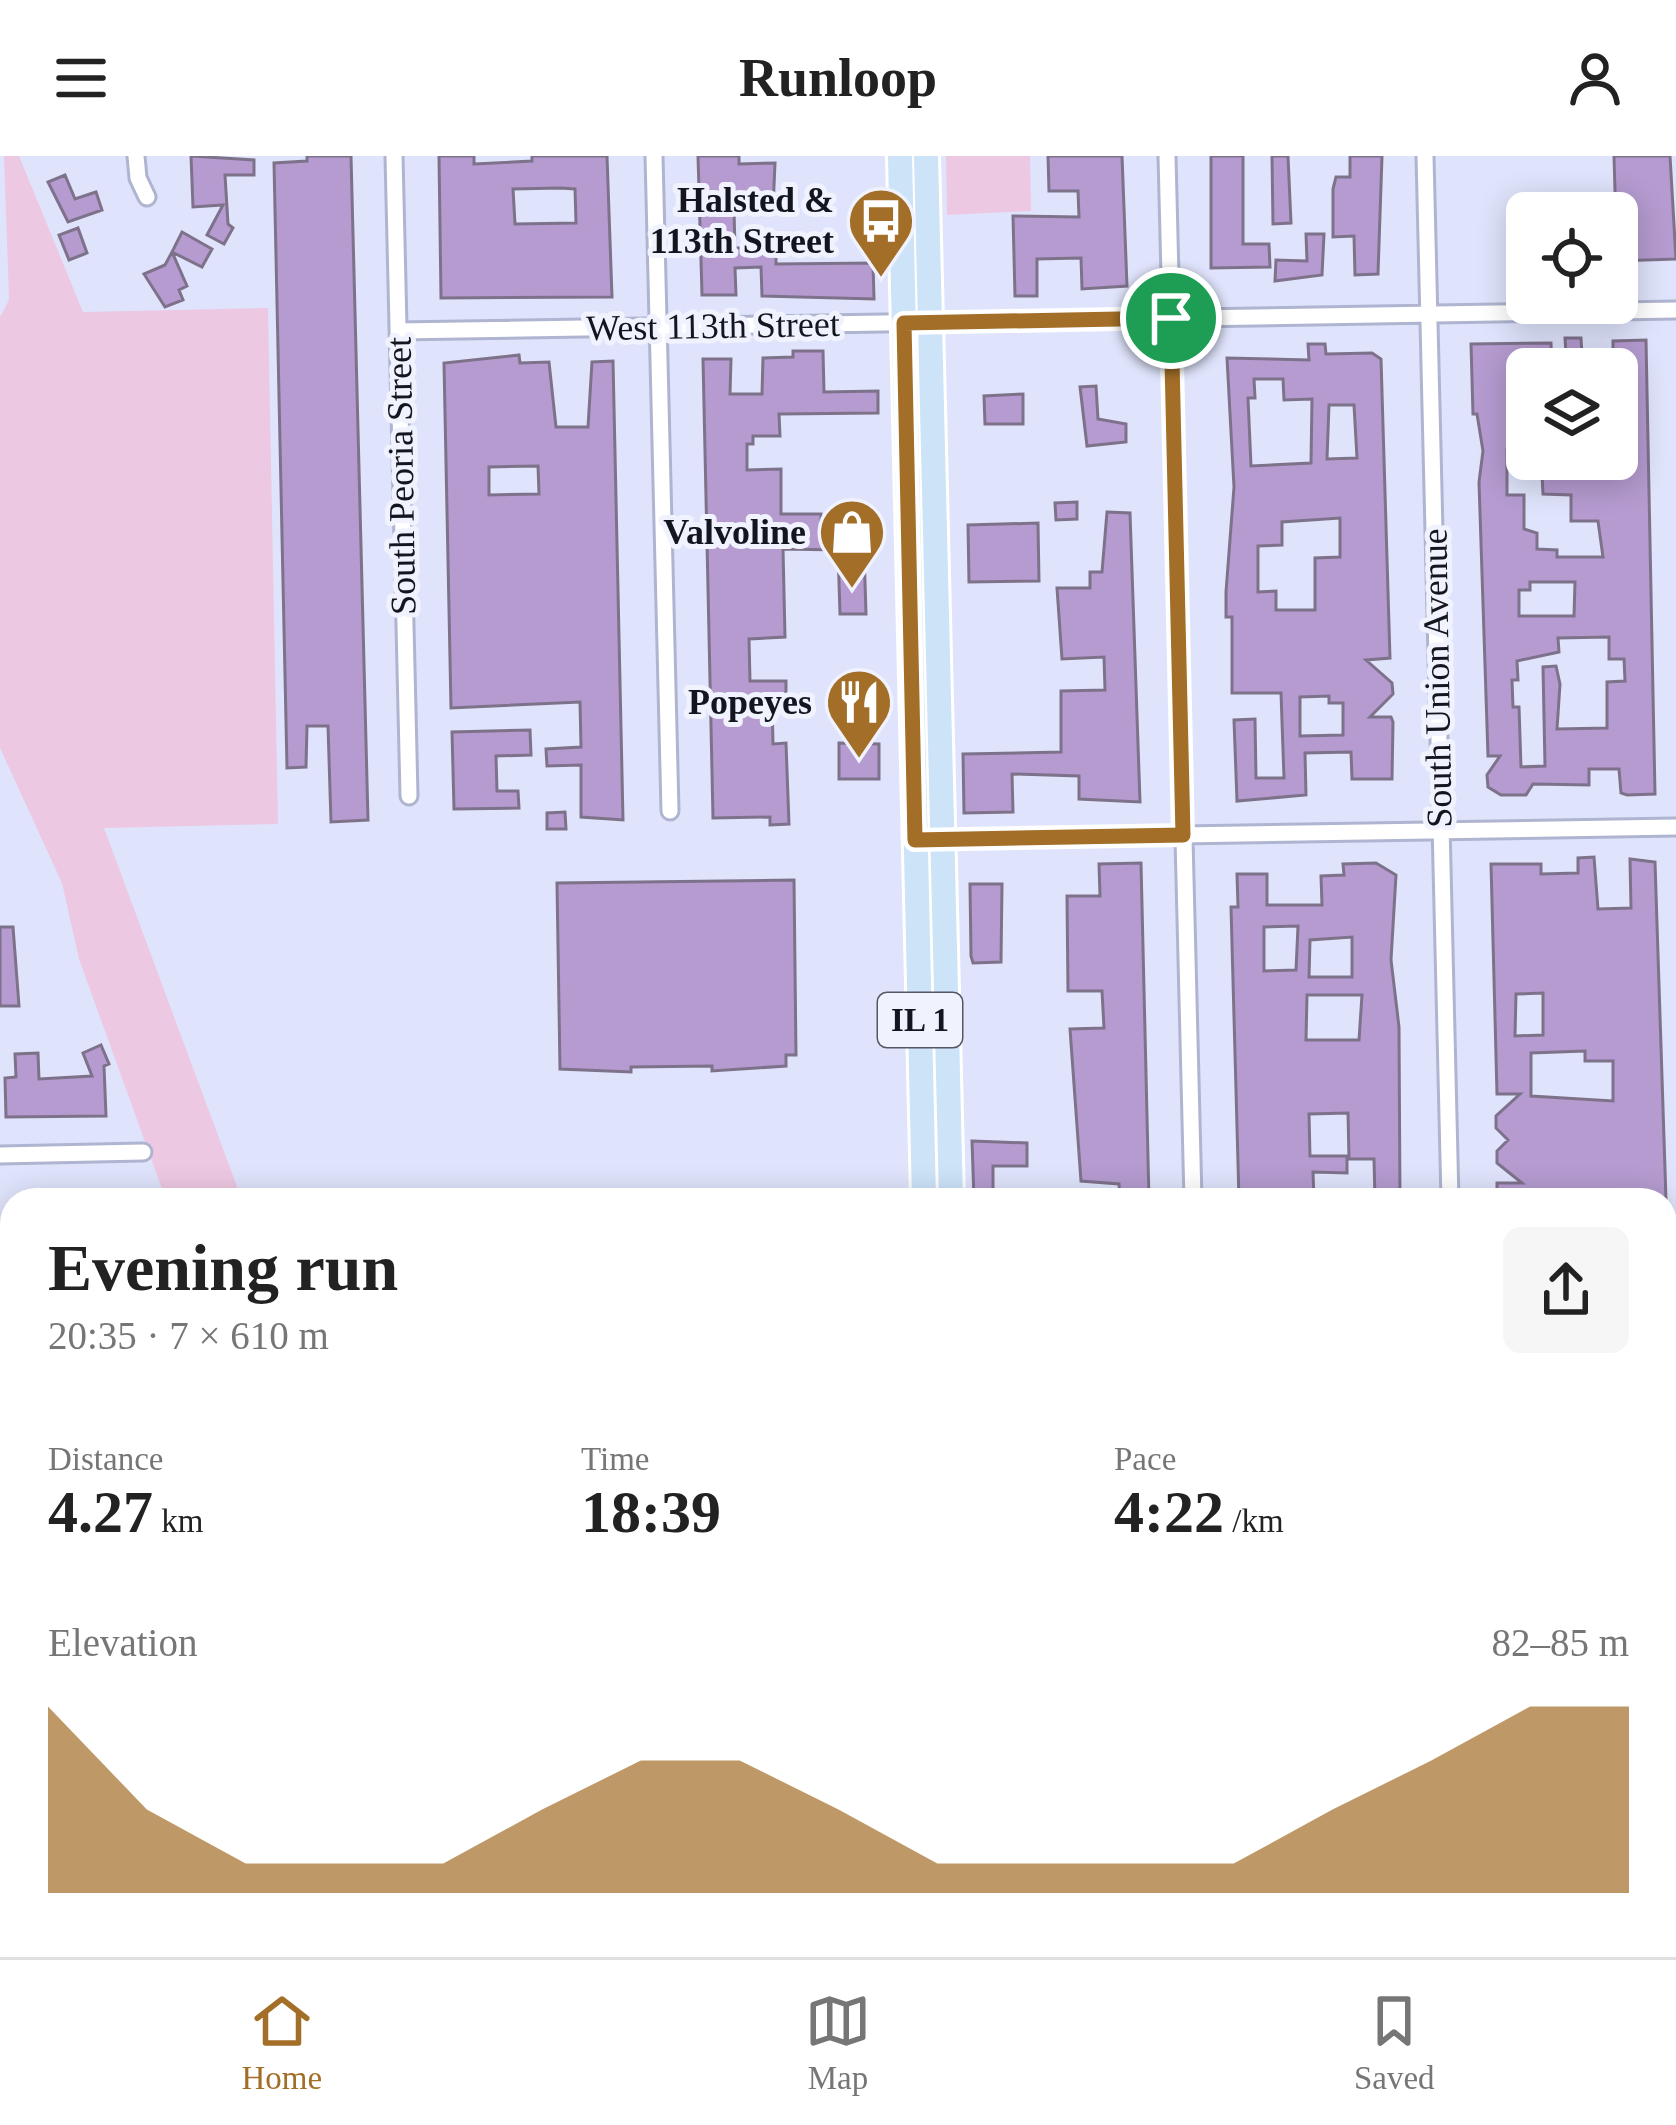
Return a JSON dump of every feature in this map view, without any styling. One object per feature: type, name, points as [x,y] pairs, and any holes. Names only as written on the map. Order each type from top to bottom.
[{"type":"main road","name":"IL 1","points":[[900,156],[924,1188]]},
{"type":"main road","name":"IL 1","points":[[926,156],[951,1188]]},
{"type":"street","points":[[136,156],[138,178],[147,197]]},
{"type":"street","name":"South Peoria Street","points":[[394,156],[409,796]]},
{"type":"street","points":[[654,156],[670,811]]},
{"type":"street","points":[[1167,156],[1193,1188]]},
{"type":"street","name":"South Union Avenue","points":[[1425,156],[1450,1188]]},
{"type":"street","name":"West 113th Street","points":[[398,331],[1676,310]]},
{"type":"street","points":[[915,840],[1676,827]]},
{"type":"street","points":[[0,1155],[143,1152]]},
{"type":"shaded area","points":[[4,156],[19,156],[83,312],[268,308],[278,824],[104,828],[238,1188],[162,1188],[79,959],[62,883],[0,748],[0,317],[9,300]]},
{"type":"shaded area","points":[[946,156],[1030,156],[1031,211],[947,215]]},
{"type":"building","points":[[191,156],[254,160],[254,175],[225,175],[228,224],[233,228],[224,244],[207,235],[223,205],[193,207]]},
{"type":"building","points":[[307,156],[351,156],[368,820],[331,822],[328,726],[307,726],[306,767],[287,768],[274,163],[307,161]]},
{"type":"building","points":[[439,156],[474,156],[474,164],[532,161],[532,156],[607,156],[612,297],[441,298]],"holes":[[[513,189],[575,189],[576,223],[515,224]]]},
{"type":"building","points":[[698,156],[739,156],[739,164],[775,163],[773,209],[734,210],[735,248],[776,247],[776,264],[873,263],[874,299],[762,296],[761,267],[735,268],[736,295],[702,295]]},
{"type":"building","points":[[1048,156],[1122,156],[1127,286],[1082,289],[1081,258],[1037,259],[1037,296],[1015,296],[1013,216],[1079,217],[1078,191],[1049,191]]},
{"type":"building","points":[[1211,156],[1243,156],[1243,244],[1269,244],[1270,267],[1211,268]]},
{"type":"building","points":[[1272,156],[1288,156],[1291,223],[1273,224]]},
{"type":"building","points":[[1350,156],[1382,156],[1378,274],[1355,275],[1354,236],[1333,237],[1333,189],[1336,177],[1350,177]]},
{"type":"building","points":[[1614,156],[1670,156],[1676,259],[1638,260],[1638,192],[1615,192]]},
{"type":"building","points":[[65,175],[75,199],[96,192],[102,210],[68,222],[48,182]]},
{"type":"building","points":[[78,228],[87,253],[69,260],[59,235]]},
{"type":"building","points":[[182,232],[212,249],[202,267],[172,252]]},
{"type":"building","points":[[1306,234],[1324,234],[1322,275],[1275,281],[1276,260],[1307,261]]},
{"type":"building","points":[[172,252],[187,286],[179,290],[183,300],[165,307],[144,274],[165,265]]},
{"type":"building","points":[[1565,338],[1581,338],[1582,348],[1566,348]]},
{"type":"building","points":[[1646,340],[1655,794],[1621,793],[1619,769],[1589,769],[1589,785],[1533,784],[1526,795],[1501,795],[1488,787],[1487,775],[1500,756],[1488,756],[1479,482],[1483,451],[1477,414],[1473,414],[1471,344],[1551,343],[1551,348],[1506,348],[1506,480],[1507,495],[1524,495],[1524,529],[1537,533],[1537,549],[1557,550],[1557,557],[1603,557],[1598,521],[1571,521],[1571,495],[1543,494],[1542,480],[1638,480],[1638,348],[1613,348],[1613,341]],"holes":[[[1530,582],[1575,582],[1574,616],[1519,616],[1519,590],[1530,590]],[[1609,637],[1609,659],[1624,659],[1625,681],[1607,682],[1607,728],[1557,729],[1560,684],[1556,666],[1543,667],[1545,766],[1521,767],[1519,707],[1513,707],[1517,661],[1559,652],[1558,638]]]},
{"type":"building","points":[[1308,344],[1325,344],[1326,354],[1372,353],[1381,359],[1390,658],[1366,660],[1392,683],[1393,694],[1370,717],[1391,717],[1393,722],[1392,779],[1352,779],[1351,752],[1305,753],[1306,795],[1237,801],[1234,720],[1255,719],[1256,778],[1284,778],[1281,693],[1232,693],[1232,617],[1226,617],[1226,592],[1234,487],[1227,358],[1309,360]],"holes":[[[1254,379],[1283,379],[1284,400],[1312,399],[1311,463],[1251,466],[1248,398],[1255,398]],[[1329,405],[1354,405],[1357,458],[1327,459]],[[1340,518],[1340,557],[1315,558],[1315,610],[1276,610],[1276,591],[1258,592],[1258,546],[1282,545],[1282,522]],[[1329,696],[1329,703],[1343,703],[1343,735],[1300,736],[1300,697]]]},
{"type":"building","points":[[793,351],[823,351],[824,392],[878,391],[878,413],[779,414],[780,436],[753,436],[753,444],[747,444],[747,470],[781,469],[781,514],[821,514],[821,521],[848,521],[848,512],[876,511],[877,549],[864,549],[866,614],[840,614],[838,550],[783,549],[785,637],[749,639],[750,681],[786,681],[786,699],[772,699],[773,744],[786,743],[789,824],[770,825],[770,817],[713,818],[703,359],[731,359],[730,394],[762,394],[763,358],[793,357]]},
{"type":"building","points":[[519,355],[520,363],[549,362],[556,427],[588,427],[592,362],[613,361],[623,820],[581,817],[581,765],[547,766],[546,749],[581,747],[580,702],[451,708],[444,363]],"holes":[[[538,466],[539,494],[489,495],[489,467]]]},
{"type":"building","points":[[1096,386],[1098,419],[1126,424],[1126,442],[1087,446],[1080,387]]},
{"type":"building","points":[[1023,394],[1023,424],[985,424],[984,396]]},
{"type":"building","points":[[1077,502],[1077,519],[1056,520],[1055,503]]},
{"type":"building","points":[[1107,512],[1130,513],[1140,802],[1079,799],[1079,776],[1012,774],[1013,812],[964,813],[963,754],[1061,752],[1061,691],[1105,690],[1104,657],[1062,659],[1057,588],[1090,588],[1090,572],[1102,572]]},
{"type":"building","points":[[1038,523],[1039,581],[969,582],[968,525]]},
{"type":"building","points":[[530,730],[531,755],[496,756],[497,791],[518,791],[519,808],[454,809],[452,732]]},
{"type":"building","name":"Popeyes","points":[[839,743],[879,744],[879,779],[839,779]]},
{"type":"building","points":[[565,812],[566,829],[547,829],[547,813]]},
{"type":"building","points":[[1594,857],[1598,909],[1631,908],[1630,859],[1655,862],[1666,1188],[1497,1188],[1497,1183],[1522,1183],[1497,1163],[1497,1151],[1508,1140],[1496,1128],[1496,1116],[1520,1094],[1497,1094],[1491,864],[1541,864],[1541,874],[1578,873],[1578,858]],"holes":[[[1543,993],[1543,1035],[1515,1036],[1516,994]],[[1585,1051],[1585,1061],[1613,1061],[1613,1101],[1531,1096],[1531,1053]]]},
{"type":"building","points":[[1141,863],[1149,1188],[1081,1181],[1070,1029],[1104,1028],[1102,991],[1068,991],[1067,896],[1100,896],[1099,864]]},
{"type":"building","points":[[1376,863],[1396,875],[1391,960],[1399,1027],[1400,1188],[1375,1188],[1374,1159],[1349,1159],[1348,1113],[1309,1114],[1310,1156],[1347,1156],[1347,1173],[1313,1172],[1314,1188],[1239,1188],[1231,907],[1238,907],[1237,874],[1267,874],[1267,905],[1322,905],[1321,876],[1344,875],[1343,864]],"holes":[[[1298,926],[1296,970],[1264,971],[1264,927]],[[1352,937],[1352,977],[1309,977],[1310,940]],[[1307,995],[1362,995],[1359,1040],[1306,1040]]]},
{"type":"building","points":[[794,880],[796,1055],[786,1055],[786,1066],[712,1071],[712,1066],[631,1067],[631,1072],[560,1069],[557,883]]},
{"type":"building","points":[[970,884],[1002,884],[1001,962],[973,963]]},
{"type":"building","points":[[0,927],[13,927],[19,1006],[0,1006]]},
{"type":"building","points":[[101,1045],[109,1064],[104,1066],[106,1116],[6,1117],[5,1078],[16,1077],[15,1054],[38,1053],[39,1079],[92,1076],[83,1053]]},
{"type":"building","points":[[972,1141],[1027,1143],[1027,1166],[993,1166],[993,1188],[974,1188]]},
{"type":"place","name":"Halsted & 113th Street","points":[[881,280]]},
{"type":"place","name":"Valvoline","points":[[852,591]]},
{"type":"place","name":"Popeyes","points":[[859,761]]},
{"type":"route","points":[[1171,318],[1183,835],[915,840],[904,323],[1171,318]]}]
